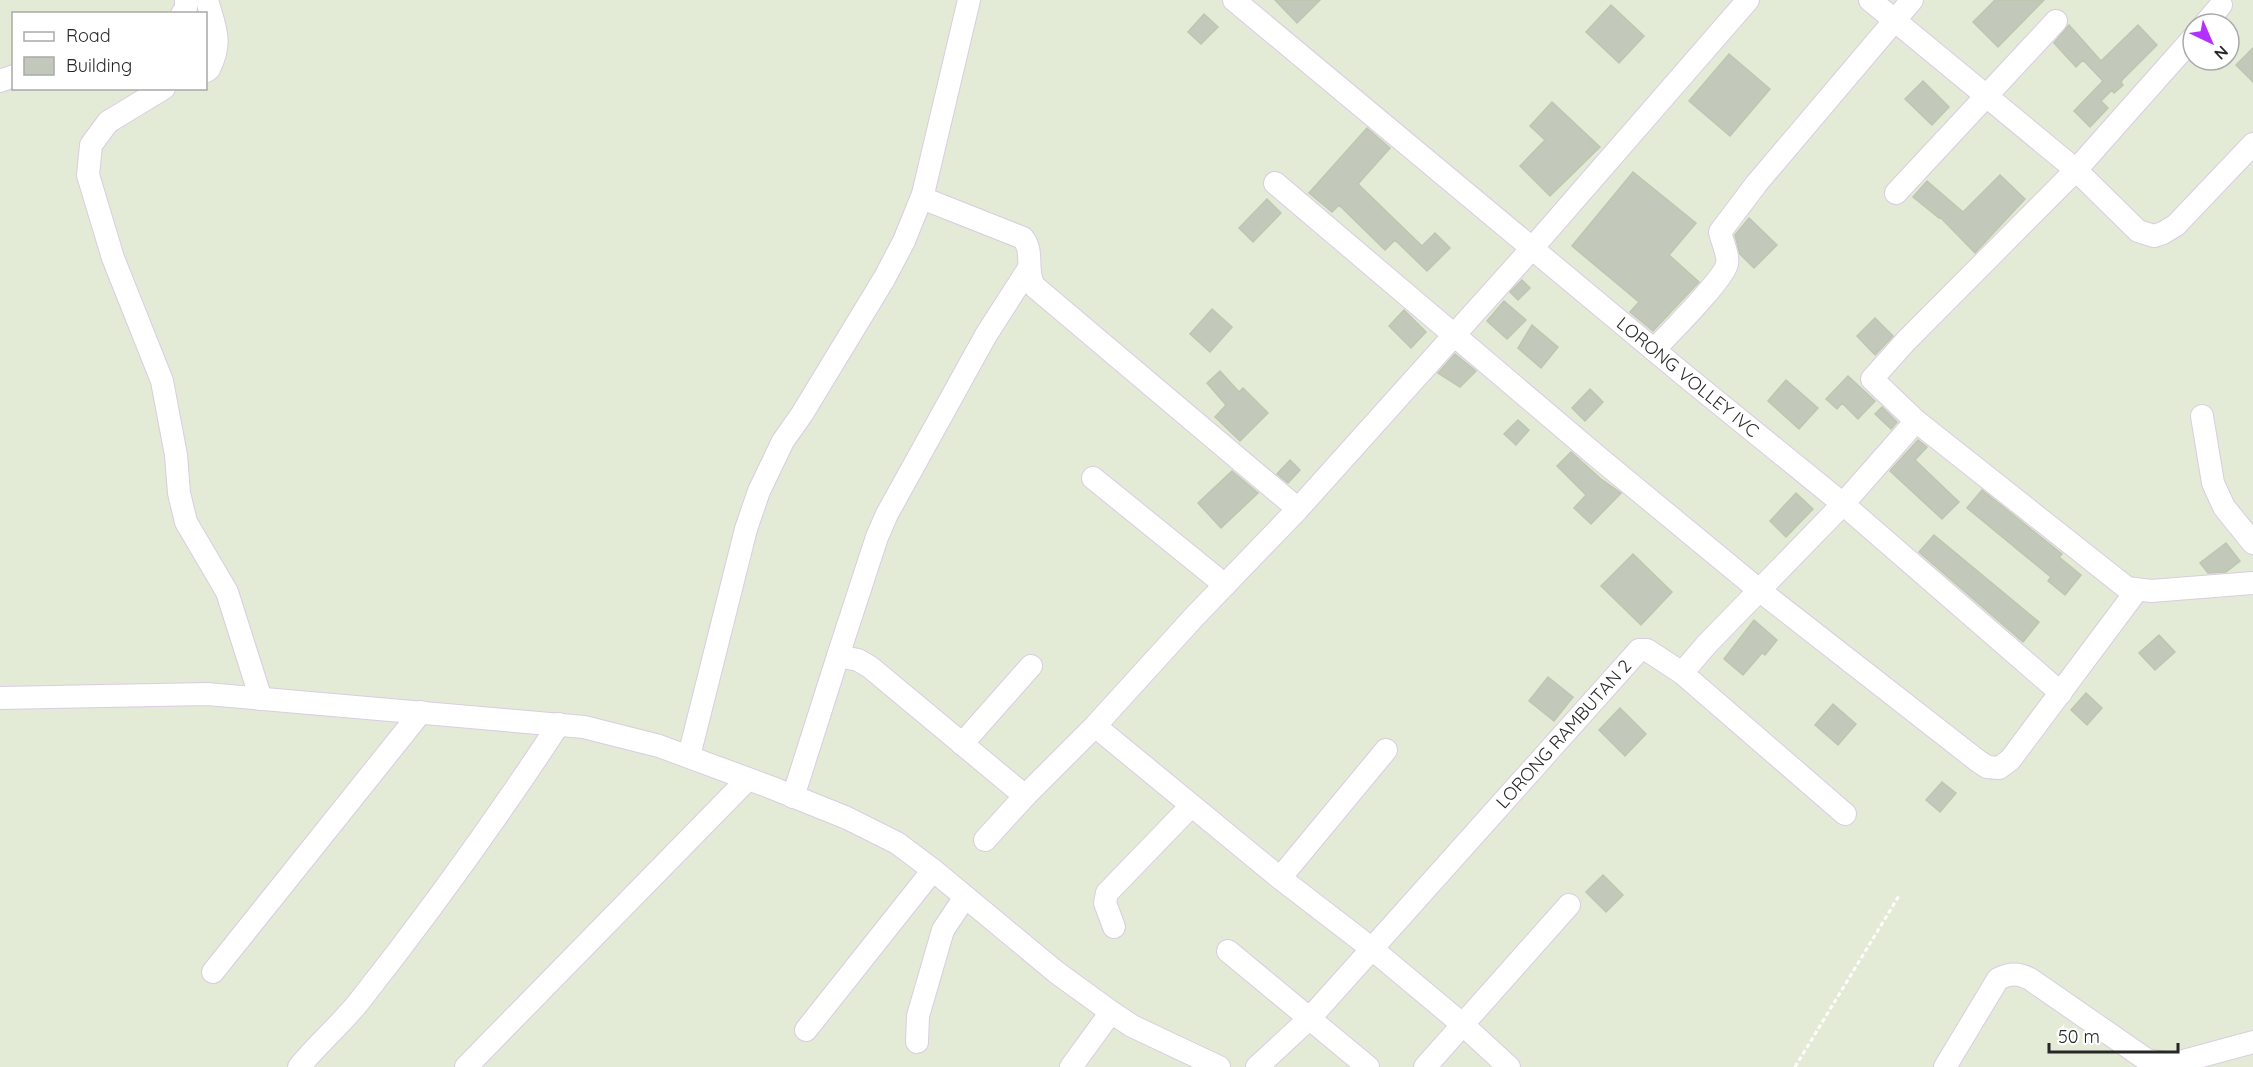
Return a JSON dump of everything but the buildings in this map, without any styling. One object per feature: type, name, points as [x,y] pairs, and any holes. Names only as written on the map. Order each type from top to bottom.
[{"type":"street","points":[[207,0],[218,38],[217,53],[207,70]]},
{"type":"street","name":"LORONG VOLLEY IVC","points":[[1234,0],[1654,350],[1843,504],[2061,693]]},
{"type":"street","points":[[985,840],[1298,509],[1532,248],[1748,0]]},
{"type":"street","points":[[1870,0],[2076,171],[2138,231],[2154,236],[2176,225],[2253,144]]},
{"type":"street","points":[[1654,350],[1702,298],[1728,263],[1720,232],[1757,183],[1912,0]]},
{"type":"street","points":[[689,756],[746,529],[759,491],[783,441],[802,414],[884,279],[904,241],[922,198],[963,2]]},
{"type":"street","points":[[2215,12],[2221,5]]},
{"type":"street","points":[[1896,193],[2056,21]]},
{"type":"street","points":[[2181,52],[2076,171],[1906,341],[1872,380],[1916,421],[2127,588],[2151,591],[2253,584]]},
{"type":"street","points":[[161,90],[108,122],[91,145],[88,175],[113,258],[162,381],[176,455],[179,494],[186,522],[227,592],[261,699]]},
{"type":"street","points":[[1275,183],[1759,590],[1988,767],[1999,768],[2010,760],[2137,590]]},
{"type":"street","points":[[922,198],[1020,235],[1028,245],[1031,282],[1047,298],[1298,509]]},
{"type":"street","points":[[794,797],[877,537],[887,514],[986,335],[1029,268]]},
{"type":"street","points":[[2202,416],[2213,483],[2224,507],[2253,543]]},
{"type":"street","points":[[1682,673],[1843,504],[1916,421]]},
{"type":"street","points":[[1093,478],[1225,585]]},
{"type":"street","name":"LORONG RAMBUTAN 2","points":[[1257,1067],[1310,1018],[1636,652],[1642,649],[1682,673],[1845,814]]},
{"type":"street","points":[[838,656],[853,658],[863,663],[1025,796]]},
{"type":"street","points":[[963,744],[1031,666]]},
{"type":"street","points":[[0,698],[207,694],[560,724],[584,727],[638,740],[689,756],[794,797],[866,826],[897,843],[1056,972],[1111,1012],[1132,1026],[1220,1067]]},
{"type":"street","points":[[213,972],[421,712]]},
{"type":"street","points":[[300,1067],[342,1022],[380,974],[500,813],[560,724]]},
{"type":"street","points":[[1095,726],[1191,806],[1371,948],[1462,1024],[1509,1067]]},
{"type":"street","points":[[1281,878],[1386,750]]},
{"type":"street","points":[[466,1067],[748,779]]},
{"type":"street","points":[[1114,927],[1105,903],[1107,893],[1191,806]]},
{"type":"street","points":[[806,1030],[933,870]]},
{"type":"street","points":[[917,1042],[918,1016],[943,930],[965,897]]},
{"type":"street","points":[[1425,1067],[1569,905]]},
{"type":"street","points":[[1228,951],[1368,1067]]},
{"type":"street","points":[[1945,1067],[1998,979],[2017,974],[2030,979],[2147,1060],[2172,1064],[2253,1042]]},
{"type":"street","points":[[1071,1067],[1111,1012]]},
{"type":"path","points":[[1795,1067],[1900,894]]}]
